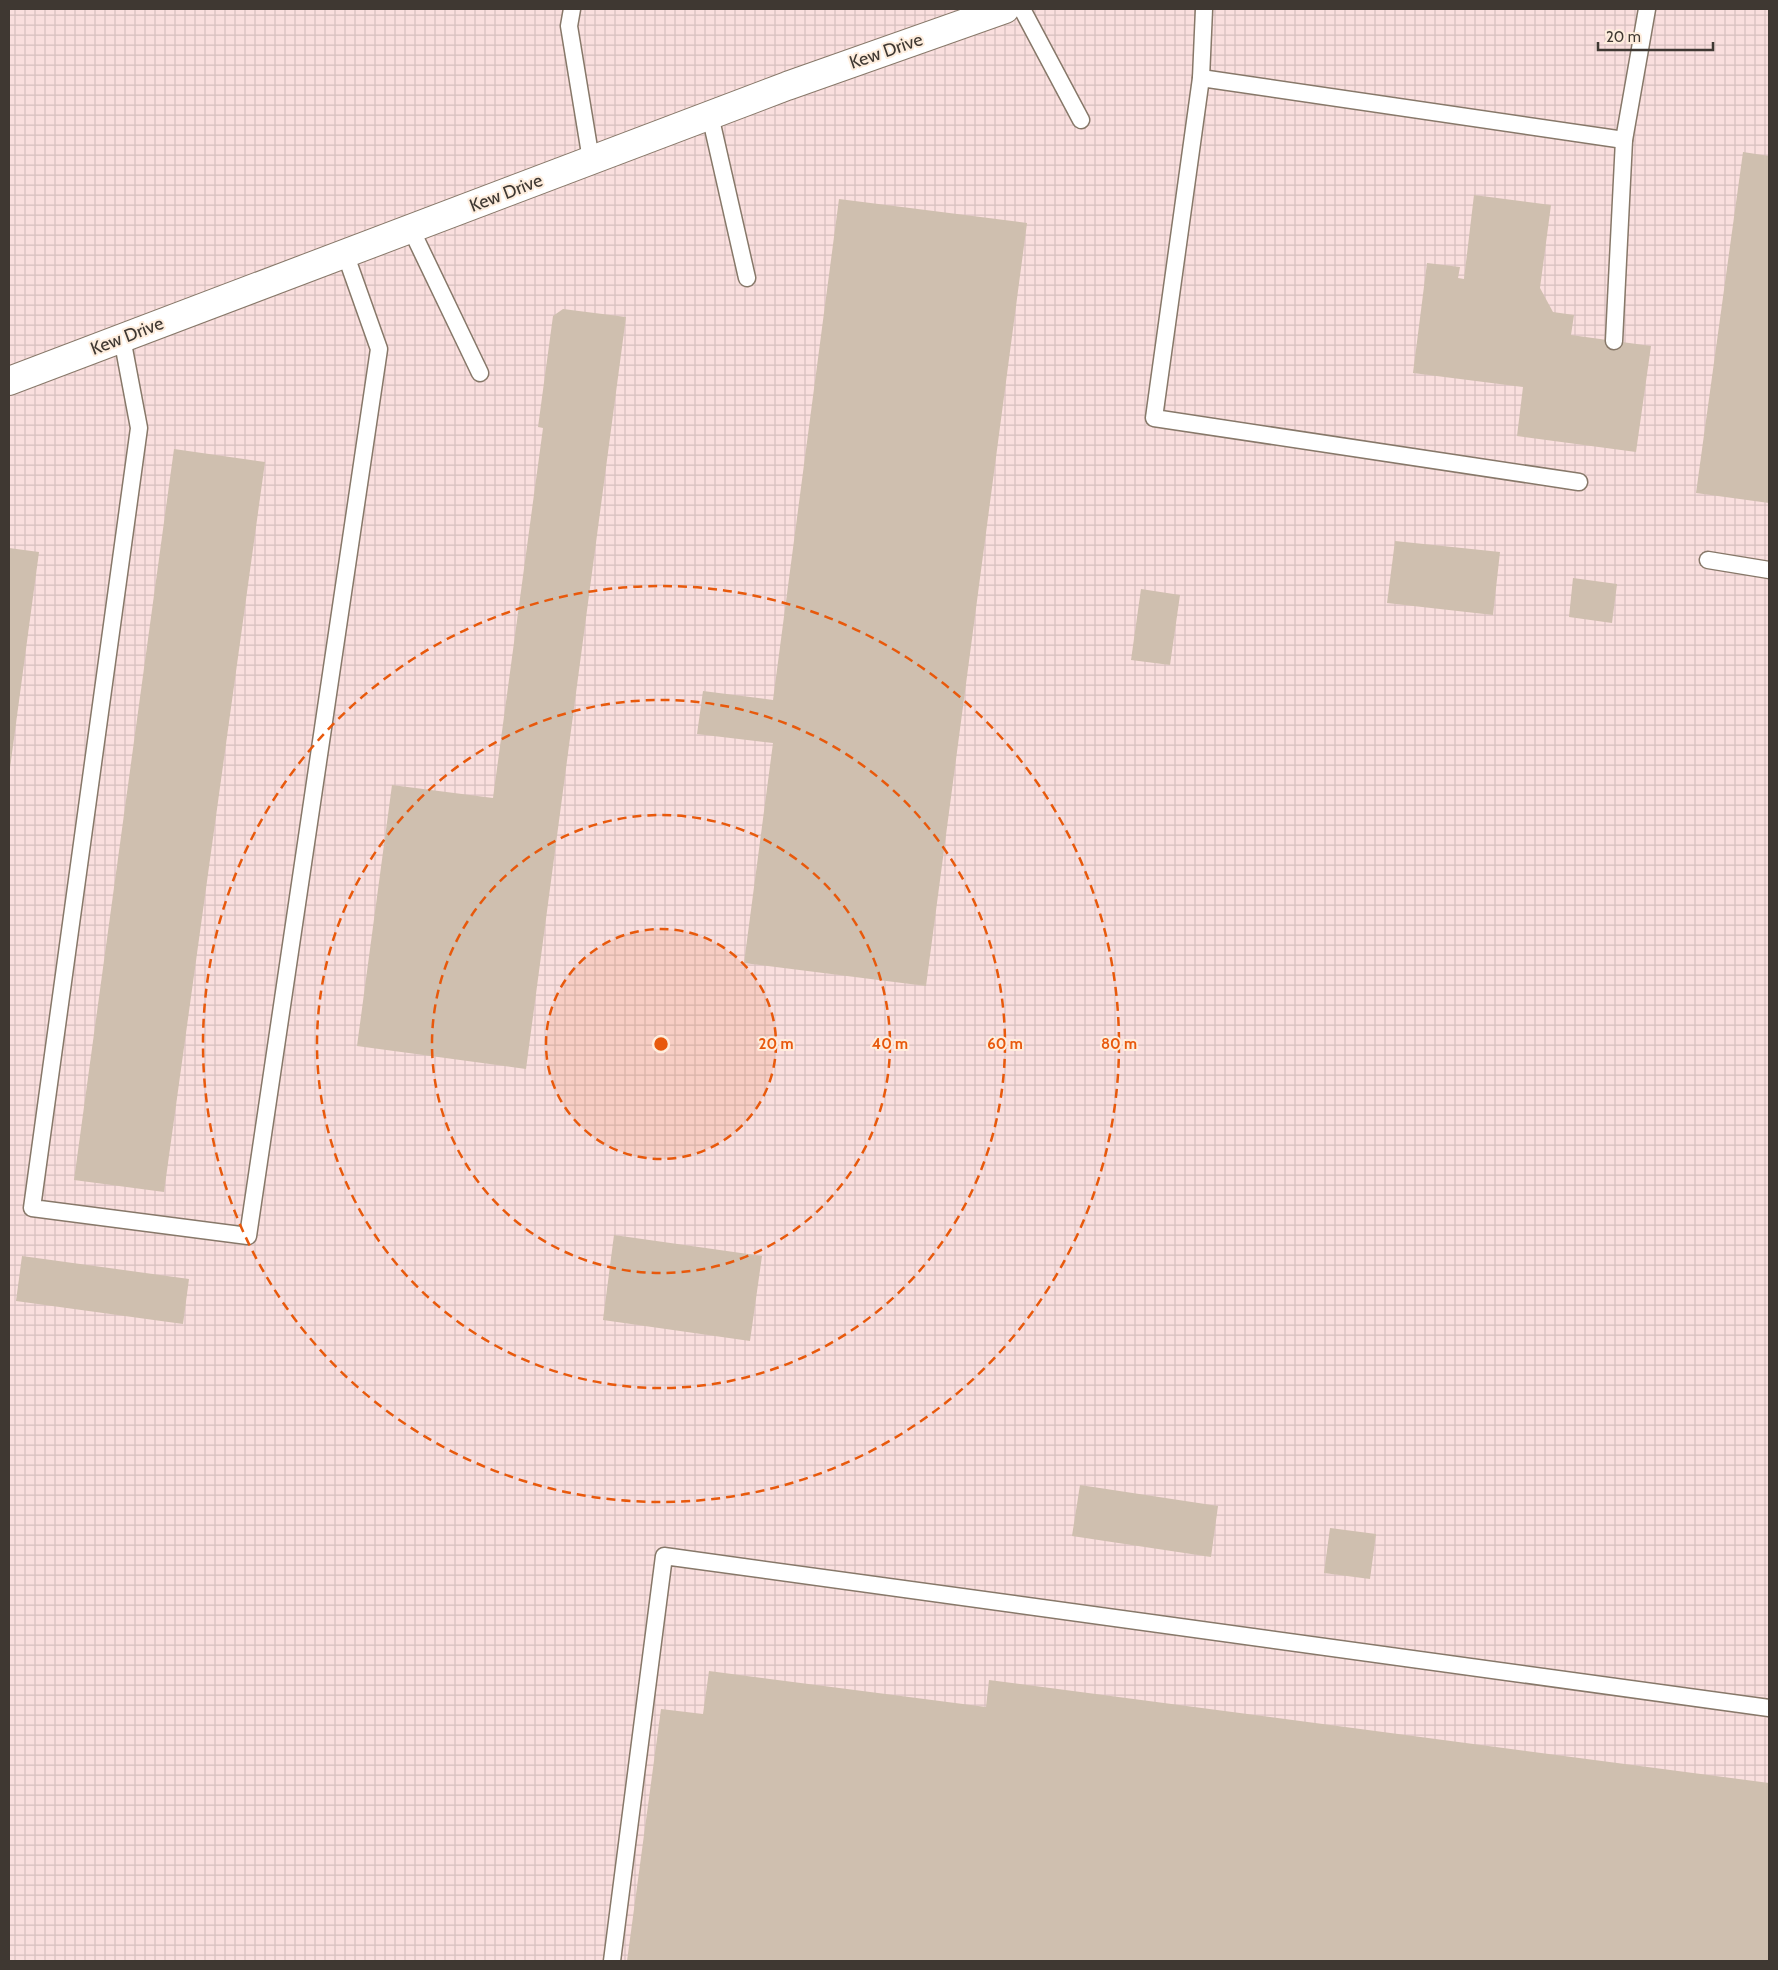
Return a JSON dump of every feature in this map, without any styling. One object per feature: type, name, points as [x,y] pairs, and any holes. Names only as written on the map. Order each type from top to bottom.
[{"type":"street","name":"Kew Drive","points":[[9,381],[710,115],[1005,9]]},
{"type":"lane","points":[[572,9],[569,26],[591,160]]},
{"type":"lane","points":[[1022,9],[1081,120]]},
{"type":"lane","points":[[1204,9],[1201,78],[1154,418],[1579,482]]},
{"type":"lane","points":[[1614,341],[1624,140],[1647,9]]},
{"type":"lane","points":[[1201,78],[1624,140]]},
{"type":"lane","points":[[710,115],[747,278]]},
{"type":"lane","points":[[411,229],[480,373]]},
{"type":"lane","points":[[122,338],[139,428],[32,1208],[248,1236],[378,348],[345,253]]},
{"type":"lane","points":[[1708,560],[1769,570]]},
{"type":"lane","points":[[612,1961],[664,1556],[1769,1708]]},
{"type":"shaded area","points":[[9,9],[1769,9],[1769,1961],[9,1961]]},
{"type":"building","points":[[1743,152],[1769,156],[1769,503],[1696,493]]},
{"type":"building","points":[[1474,195],[1551,205],[1540,288],[1553,312],[1574,315],[1571,335],[1651,346],[1636,452],[1517,436],[1523,387],[1413,373],[1427,263],[1460,267],[1458,278],[1464,279]]},
{"type":"building","points":[[839,199],[1027,223],[926,986],[744,963],[773,743],[697,734],[703,691],[773,700]]},
{"type":"building","points":[[563,309],[626,317],[526,1069],[357,1046],[392,785],[493,798],[543,428],[538,427],[553,316]]},
{"type":"building","points":[[174,449],[265,462],[164,1192],[74,1180]]},
{"type":"building","points":[[1395,541],[1500,552],[1493,615],[1387,603]]},
{"type":"building","points":[[9,548],[39,552],[10,768],[9,768]]},
{"type":"building","points":[[1573,578],[1617,584],[1612,623],[1569,617]]},
{"type":"building","points":[[1141,589],[1180,595],[1170,665],[1131,660]]},
{"type":"building","points":[[614,1235],[762,1256],[750,1341],[603,1320]]},
{"type":"building","points":[[22,1256],[189,1279],[183,1324],[16,1301]]},
{"type":"building","points":[[1080,1485],[1218,1506],[1211,1557],[1072,1536]]},
{"type":"building","points":[[1330,1528],[1376,1534],[1370,1579],[1324,1573]]},
{"type":"building","points":[[709,1671],[986,1707],[989,1680],[1769,1783],[1769,1961],[627,1961],[661,1709],[703,1714]]}]
